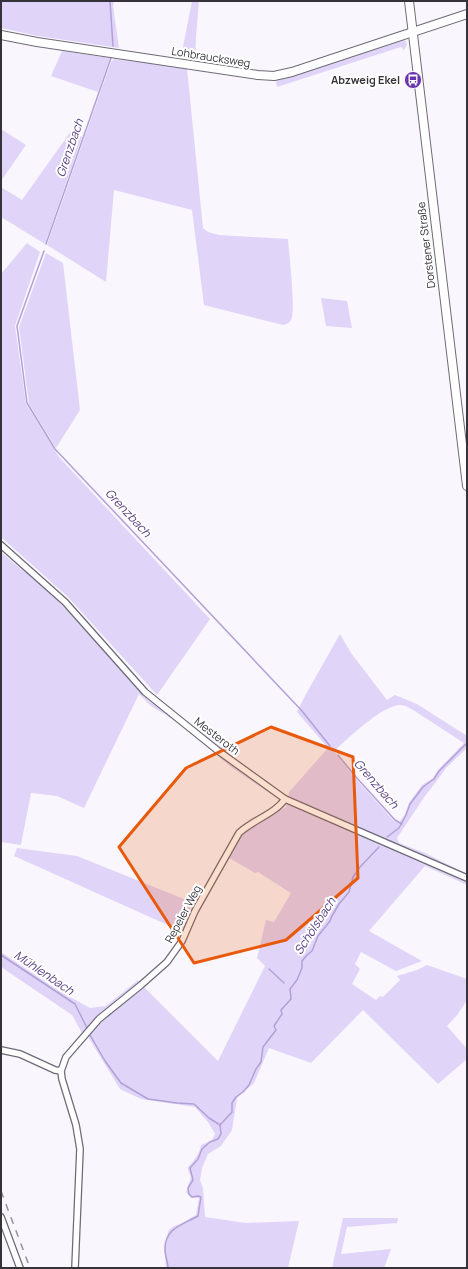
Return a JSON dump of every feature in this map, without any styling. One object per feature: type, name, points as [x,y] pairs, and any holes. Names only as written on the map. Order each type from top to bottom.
[{"type":"main road","name":"Dorstener Straße","points":[[409,1],[467,486]]},
{"type":"main road","name":"Lohbraucksweg","points":[[1,35],[37,42],[258,75],[274,76],[292,72],[467,14]]},
{"type":"street","name":"Mesteroth","points":[[1,545],[66,602],[145,692],[217,750],[285,799],[467,878]]},
{"type":"street","name":"Repeler Weg","points":[[61,1071],[66,1057],[99,1018],[141,985],[167,962],[182,941],[195,911],[239,833],[247,825],[277,808],[285,799]]},
{"type":"street","points":[[1,1050],[20,1054],[50,1068],[61,1071],[76,1125],[80,1149],[75,1268]]},
{"type":"street","points":[[1,1217],[20,1268]]},
{"type":"highlighted area","points":[[271,727],[353,757],[358,878],[286,940],[194,963],[119,847],[186,768]]},
{"type":"shaded area","points":[[1,1],[114,1],[113,6],[119,48],[38,36],[1,28]]},
{"type":"shaded area","points":[[192,1],[199,1],[195,59],[181,57]]},
{"type":"shaded area","points":[[401,38],[406,41],[407,45],[404,50],[401,47],[277,87],[277,80],[287,78]]},
{"type":"shaded area","points":[[62,51],[110,58],[98,92],[51,76]]},
{"type":"shaded area","points":[[114,59],[187,68],[203,228],[208,232],[219,235],[288,239],[293,306],[291,320],[288,323],[283,325],[204,305],[192,210],[114,190],[106,282],[47,245],[111,62]]},
{"type":"shaded area","points":[[1,129],[26,145],[1,181]]},
{"type":"shaded area","points":[[71,131],[82,137],[45,244],[1,217],[1,187],[22,200]]},
{"type":"shaded area","points":[[27,243],[40,252],[15,326],[26,404],[59,457],[210,619],[157,695],[68,597],[1,537],[1,274]]},
{"type":"shaded area","points":[[46,253],[63,263],[80,410],[56,448],[29,404],[19,327]]},
{"type":"shaded area","points":[[321,298],[347,301],[352,328],[326,326]]},
{"type":"shaded area","points":[[1,552],[21,569],[27,572],[59,602],[149,701],[171,709],[220,746],[263,783],[276,788],[271,794],[231,767],[190,732],[151,706],[139,694],[84,808],[57,796],[31,793],[21,845],[1,842]]},
{"type":"shaded area","points":[[340,634],[351,653],[387,700],[395,695],[417,704],[467,736],[467,748],[446,768],[397,838],[399,843],[425,853],[467,874],[467,885],[425,866],[369,931],[422,961],[396,971],[361,952],[355,964],[360,969],[352,984],[376,1000],[380,996],[383,997],[400,980],[397,976],[417,970],[427,965],[467,979],[467,1000],[458,1014],[447,1026],[467,1049],[467,1059],[438,1084],[363,1010],[311,1063],[269,1048],[254,1083],[237,1098],[232,1130],[221,1146],[208,1154],[202,1168],[200,1180],[203,1188],[205,1217],[246,1223],[299,1221],[288,1268],[166,1268],[164,1246],[169,1230],[196,1215],[199,1198],[191,1198],[186,1192],[191,1177],[188,1167],[196,1157],[201,1145],[212,1140],[215,1134],[208,1122],[195,1107],[141,1099],[120,1089],[87,1035],[82,1033],[72,1015],[1,967],[1,952],[59,991],[90,1008],[106,1006],[138,980],[140,983],[88,1026],[91,1032],[102,1019],[143,986],[218,1061],[265,966],[257,958],[266,920],[274,922],[291,893],[258,872],[255,873],[229,858],[242,834],[249,828],[286,807],[289,792],[328,748],[297,712]],"holes":[[[400,705],[406,706],[464,743],[438,770],[433,778],[422,785],[409,803],[405,814],[399,823],[394,821],[355,778],[334,751],[384,711]]]},
{"type":"shaded area","points":[[17,848],[77,856],[189,901],[191,906],[181,931],[14,856]]},
{"type":"shaded area","points":[[343,1218],[398,1218],[397,1223],[347,1227],[341,1254],[391,1249],[384,1268],[332,1268]]},
{"type":"waterway","name":"Grenzbach","points":[[110,1],[113,46]]},
{"type":"waterway","name":"Grenzbach","points":[[46,244],[111,58]]},
{"type":"waterway","name":"Grenzbach","points":[[44,251],[17,326],[27,403],[55,449],[302,711],[330,746]]},
{"type":"waterway","name":"Schölsbach","points":[[387,837],[399,828],[410,804],[423,787],[434,779],[439,771],[467,743]]},
{"type":"waterway","name":"Grenzbach","points":[[338,755],[395,820],[402,824]]},
{"type":"waterway","name":"Schölsbach","points":[[168,1268],[165,1254],[168,1236],[176,1228],[198,1216],[201,1197],[192,1197],[189,1194],[188,1188],[193,1180],[190,1168],[198,1159],[202,1149],[210,1142],[218,1139],[221,1134],[220,1125],[232,1112],[232,1103],[236,1097],[249,1085],[261,1062],[263,1047],[276,1030],[274,1026],[282,1014],[281,1010],[291,999],[290,989],[297,980],[302,968],[302,961],[312,951],[318,936],[330,921],[339,904],[349,892],[353,877],[360,867],[379,847]]},
{"type":"waterway","name":"Mühlenbach","points":[[1,955],[75,1004],[87,1028]]},
{"type":"waterway","points":[[269,969],[284,983]]},
{"type":"waterway","name":"Mühlenbach","points":[[90,1035],[105,1061],[121,1083],[148,1099],[194,1104],[209,1118],[220,1125]]},
{"type":"railway","points":[[1,1191],[30,1268]]},
{"type":"place","name":"Abzweig Ekel","points":[[413,80]]}]
